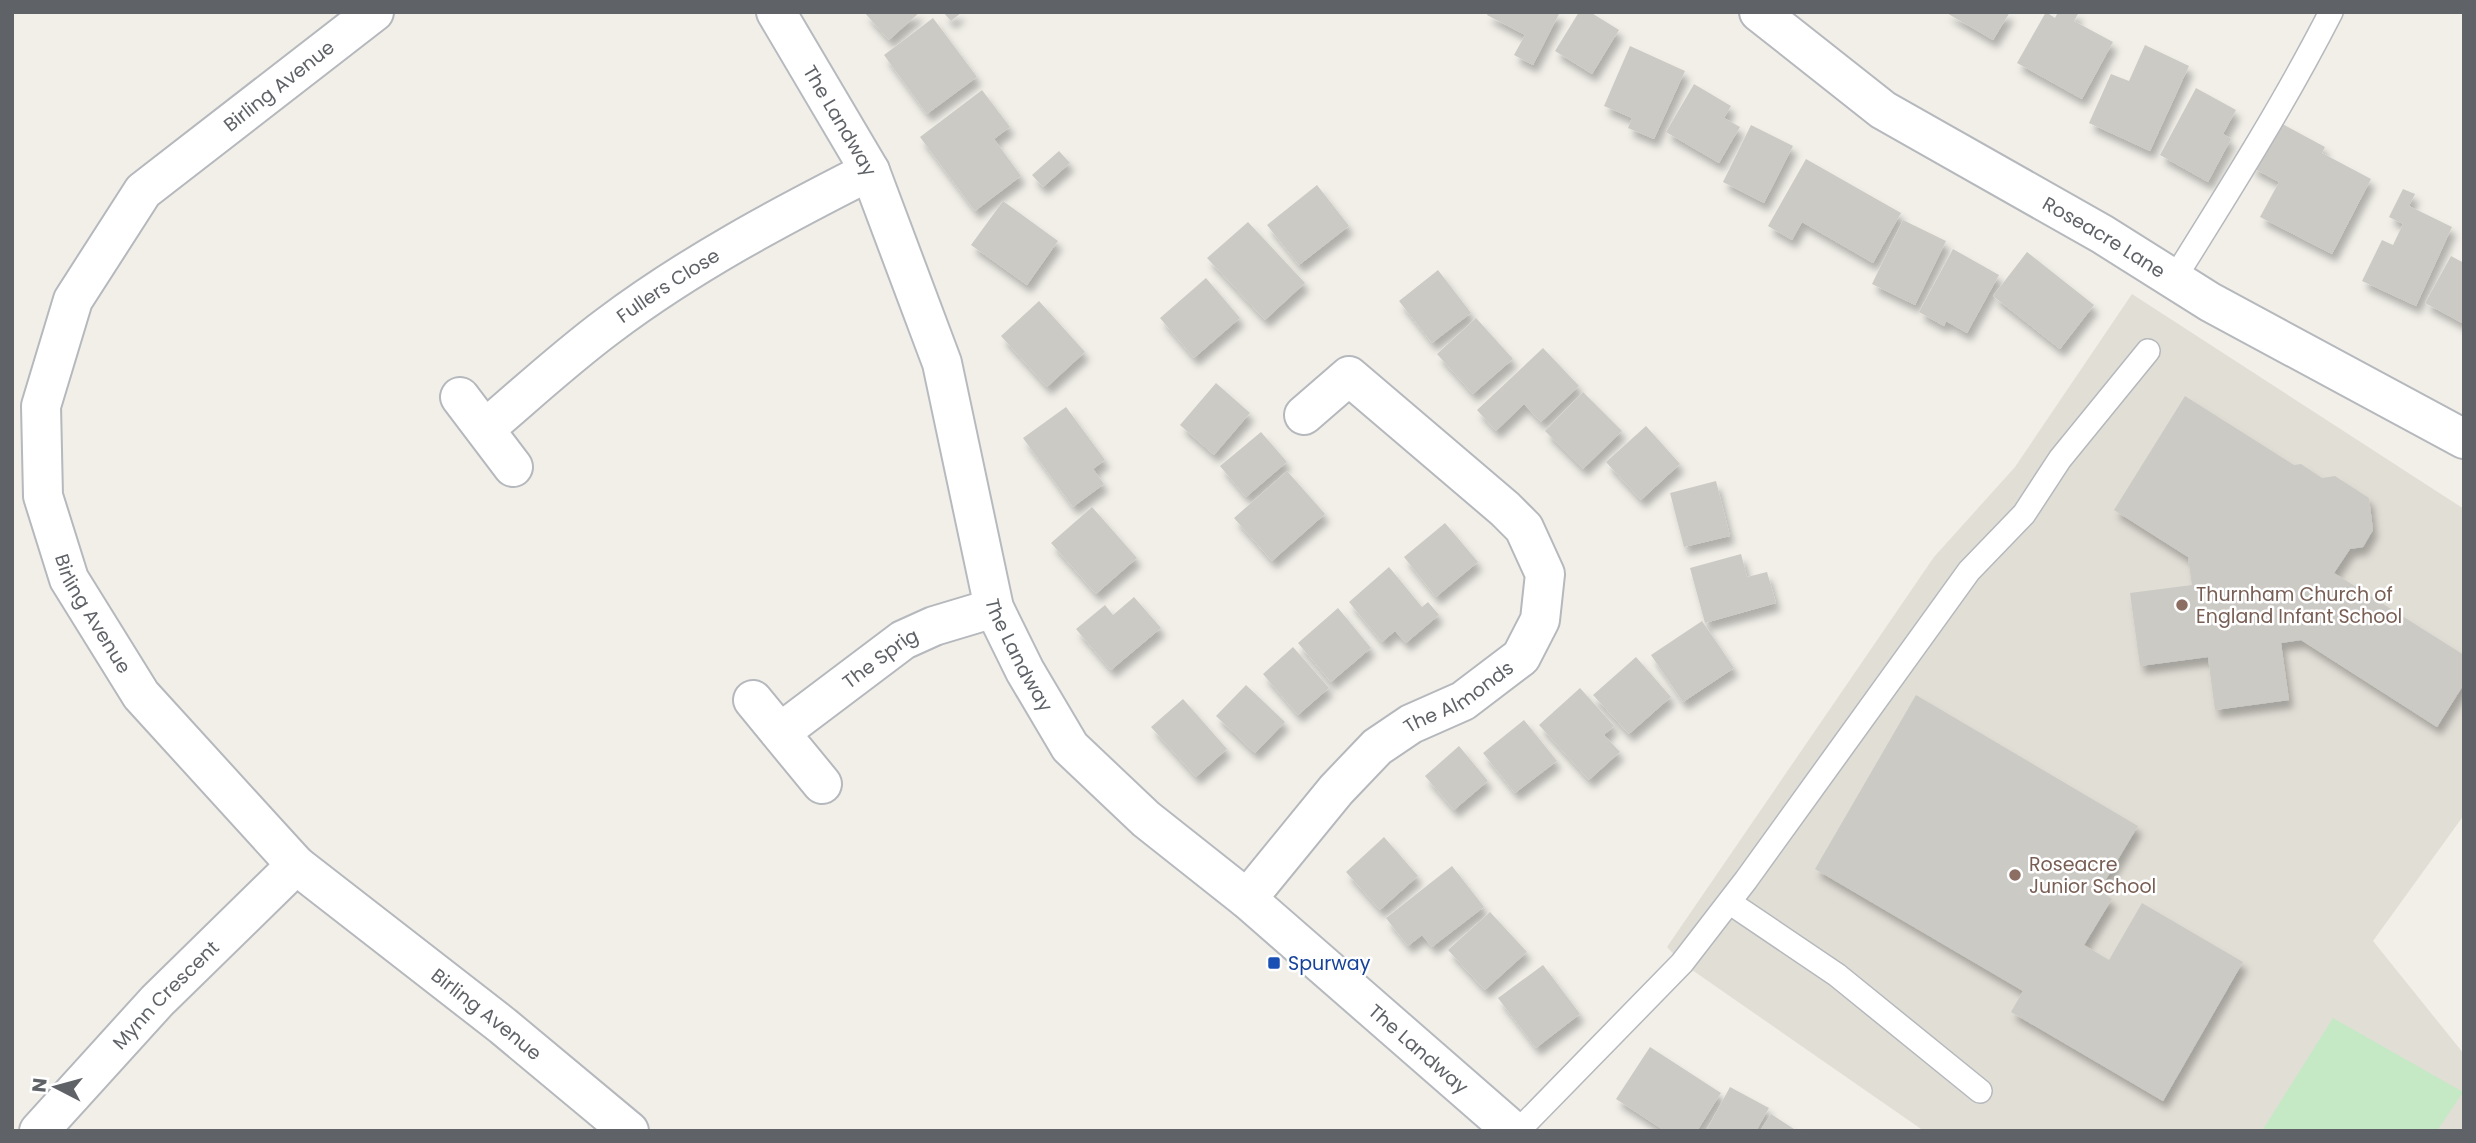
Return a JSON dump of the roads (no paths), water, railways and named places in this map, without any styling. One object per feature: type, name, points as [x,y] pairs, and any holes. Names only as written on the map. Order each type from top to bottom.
[{"type":"street","name":"Birling Avenue","points":[[374,12],[143,191],[73,300],[41,406],[43,496],[69,579],[141,695],[296,864],[503,1026],[629,1131]]},
{"type":"street","name":"The Landway","points":[[776,12],[870,171],[942,363],[994,608],[1025,671],[1070,747],[1146,819],[1247,899],[1515,1131]]},
{"type":"street","name":"Roseacre Lane","points":[[1759,12],[1883,110],[2090,227],[2210,302],[2464,439]]},
{"type":"street","name":"Fullers Close","points":[[485,429],[607,326],[719,251],[870,171]]},
{"type":"street","name":"The Almonds","points":[[1247,899],[1336,790],[1377,747],[1411,724],[1463,701],[1521,657],[1540,620],[1545,574],[1524,528],[1505,509],[1349,376],[1304,415]]},
{"type":"street","points":[[460,397],[513,467]]},
{"type":"street","name":"The Sprig","points":[[781,732],[902,640],[934,626],[994,608]]},
{"type":"street","points":[[753,700],[822,784]]},
{"type":"street","name":"Mynn Crescent","points":[[39,1131],[157,1002],[296,864]]},
{"type":"lane","points":[[2174,279],[2306,62],[2331,12]]},
{"type":"lane","points":[[1515,1131],[1682,963],[1969,571],[2024,514],[2060,459],[2148,351]]},
{"type":"lane","points":[[1729,902],[1836,975],[1980,1091]]},
{"type":"place","name":"Thurnham Church of England Infant School","points":[[2182,605]]},
{"type":"place","name":"Roseacre Junior School","points":[[2015,875]]},
{"type":"place","name":"Spurway","points":[[1274,963]]}]
